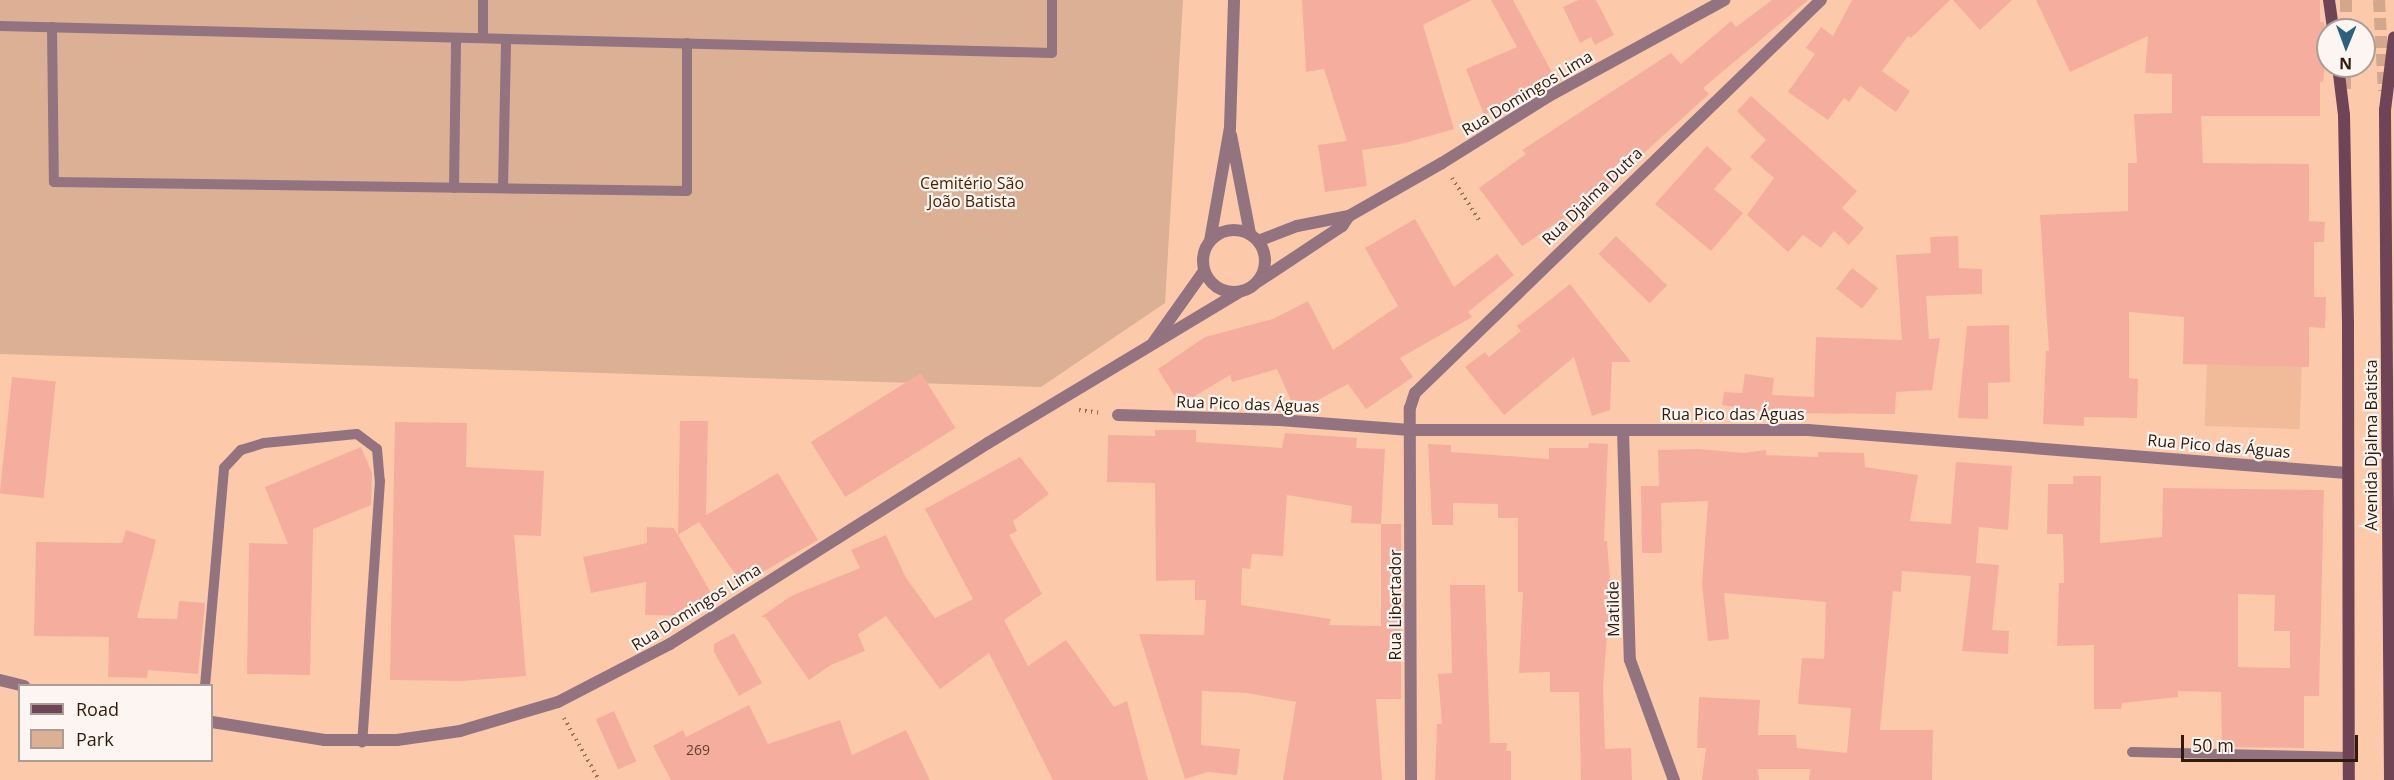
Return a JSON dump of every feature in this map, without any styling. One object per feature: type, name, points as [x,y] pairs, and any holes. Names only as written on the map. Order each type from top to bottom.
[{"type":"main road","points":[[2329,0],[2331,18]]},
{"type":"main road","name":"Avenida Djalma Batista","points":[[2390,780],[2391,479],[2385,110],[2394,38]]},
{"type":"main road","name":"Avenida Djalma Batista","points":[[2339,78],[2344,115],[2349,780]]},
{"type":"street","points":[[1230,128],[1254,237],[1266,261],[1258,281],[1239,292],[1218,288],[1204,271],[1204,250],[1210,240],[1230,128],[1234,0]]},
{"type":"street","name":"Rua Domingos Lima","points":[[1254,237],[1349,216],[1442,164],[1549,96],[1724,0]]},
{"type":"street","name":"Rua Djalma Dutra","points":[[1410,430],[1410,408],[1426,380],[1821,0]]},
{"type":"street","name":"Rua Domingos Lima","points":[[1258,281],[1342,226],[1349,216]]},
{"type":"street","points":[[1210,240],[1229,230],[1254,237]]},
{"type":"street","name":"Rua Domingos Lima","points":[[1148,349],[1204,271]]},
{"type":"street","name":"Rua Domingos Lima","points":[[213,722],[362,742],[460,731],[558,702],[670,644],[1048,406],[1148,349],[1239,292]]},
{"type":"street","name":"Rua Pico das Águas","points":[[1118,415],[1280,420],[1410,430],[1808,430],[2346,473]]},
{"type":"street","name":"Rua Libertador","points":[[1410,430],[1411,780]]},
{"type":"street","name":"Matilde","points":[[1623,430],[1630,660],[1674,780]]},
{"type":"street","points":[[0,680],[18,684]]},
{"type":"lane","points":[[483,0],[483,38]]},
{"type":"lane","points":[[0,26],[1052,53],[1052,0]]},
{"type":"lane","points":[[52,27],[54,182],[687,191],[687,43]]},
{"type":"lane","points":[[454,188],[456,38]]},
{"type":"lane","points":[[503,188],[506,39]]},
{"type":"lane","points":[[205,684],[224,468],[241,450],[264,443],[357,434],[377,449],[380,481],[362,742]]},
{"type":"lane","points":[[2132,752],[2349,757]]},
{"type":"path","points":[[1442,164],[1479,220]]},
{"type":"path","points":[[1048,406],[1118,415]]},
{"type":"path","points":[[558,702],[599,780]]},
{"type":"shaded area","points":[[2207,359],[2302,362],[2300,429],[2205,426]]},
{"type":"green space","name":"Cemitério São João Batista","points":[[0,0],[1183,0],[1165,303],[1041,387],[0,354]]},
{"type":"building","points":[[1302,0],[1472,0],[1423,25],[1454,129],[1401,144],[1362,150],[1367,186],[1325,192],[1318,145],[1347,141],[1324,69],[1306,72]]},
{"type":"building","points":[[1491,0],[1513,0],[1556,80],[1484,115],[1466,69],[1517,47]]},
{"type":"building","points":[[1578,0],[1596,0],[1614,35],[1595,45],[1591,37],[1580,43],[1563,7]]},
{"type":"building","points":[[1772,0],[1808,0],[1703,88],[1709,94],[1580,211],[1578,208],[1522,246],[1479,188],[1526,154],[1522,150],[1671,53],[1681,64],[1731,21],[1736,27]]},
{"type":"building","points":[[1852,0],[1950,0],[1911,38],[1908,36],[1882,71],[1910,91],[1896,112],[1860,86],[1849,102],[1844,98],[1828,120],[1788,92],[1815,54],[1806,48],[1821,27],[1833,36]]},
{"type":"building","points":[[1953,0],[2012,0],[1980,30]]},
{"type":"building","points":[[2036,0],[2320,0],[2320,18],[2316,18],[2316,78],[2323,78],[2323,82],[2320,82],[2320,116],[2201,116],[2203,163],[2309,164],[2309,221],[2325,222],[2324,242],[2314,242],[2314,297],[2326,297],[2325,328],[2309,327],[2309,367],[2183,364],[2184,317],[2129,312],[2129,378],[2138,379],[2137,418],[2084,417],[2084,426],[2043,424],[2046,351],[2049,351],[2040,215],[2128,211],[2128,163],[2137,163],[2134,114],[2172,113],[2172,74],[2145,73],[2148,36],[2070,72]]},
{"type":"building","points":[[1751,96],[1857,191],[1842,208],[1864,228],[1849,245],[1834,231],[1821,248],[1803,235],[1788,252],[1747,215],[1774,178],[1750,157],[1766,140],[1737,111]]},
{"type":"building","points":[[1707,146],[1732,169],[1714,189],[1743,213],[1711,251],[1655,204]]},
{"type":"building","points":[[1415,219],[1454,287],[1497,254],[1514,275],[1468,312],[1472,317],[1400,358],[1413,377],[1366,409],[1348,384],[1296,412],[1277,369],[1232,382],[1230,375],[1180,405],[1158,369],[1205,337],[1273,319],[1308,301],[1333,350],[1398,306],[1365,248]]},
{"type":"building","points":[[1616,236],[1667,285],[1650,303],[1599,254]]},
{"type":"building","points":[[1958,236],[1959,268],[1982,269],[1982,294],[1926,296],[1929,339],[1940,338],[1932,390],[1896,392],[1895,414],[1772,413],[1722,405],[1724,392],[1742,393],[1745,374],[1774,378],[1772,395],[1814,397],[1816,337],[1902,340],[1896,255],[1931,253],[1930,237]]},
{"type":"building","points":[[1852,268],[1878,288],[1862,309],[1836,288]]},
{"type":"building","points":[[1570,284],[1631,362],[1612,362],[1610,410],[1592,416],[1574,357],[1504,415],[1465,367],[1485,352],[1489,357],[1521,331],[1517,326]]},
{"type":"building","points":[[2009,325],[2010,382],[1988,383],[1988,419],[1958,418],[1967,326]]},
{"type":"building","points":[[921,373],[955,428],[845,497],[811,442]]},
{"type":"building","points":[[12,377],[56,382],[44,498],[0,493]]},
{"type":"building","points":[[680,421],[708,421],[706,515],[778,473],[818,540],[742,584],[699,522],[678,535]]},
{"type":"building","points":[[395,422],[467,423],[466,467],[544,471],[541,536],[514,535],[526,676],[462,681],[390,680]]},
{"type":"building","points":[[1155,430],[1196,430],[1196,442],[1282,448],[1285,433],[1357,438],[1356,448],[1385,449],[1381,524],[1401,524],[1401,699],[1376,699],[1382,780],[1283,780],[1296,702],[1247,693],[1202,691],[1201,745],[1240,749],[1237,775],[1208,772],[1185,779],[1139,634],[1204,635],[1206,600],[1195,600],[1195,580],[1156,581],[1155,483],[1107,482],[1108,435],[1155,436]],"holes":[[[1287,495],[1352,506],[1351,523],[1381,524],[1381,626],[1329,625],[1331,619],[1241,605],[1242,568],[1250,569],[1252,554],[1283,556]]]},
{"type":"building","points":[[1589,443],[1608,444],[1604,541],[1607,541],[1612,608],[1609,608],[1603,687],[1605,749],[1631,748],[1632,780],[1581,780],[1579,692],[1550,692],[1550,672],[1519,673],[1523,592],[1518,592],[1518,518],[1498,518],[1498,504],[1453,503],[1453,525],[1432,525],[1428,444],[1451,445],[1451,452],[1549,459],[1549,448],[1588,448]]},
{"type":"building","points":[[361,447],[372,473],[371,505],[313,529],[310,675],[247,674],[249,543],[288,544],[265,487]]},
{"type":"building","points":[[1699,449],[1744,453],[1766,450],[1766,455],[1818,457],[1818,452],[1864,453],[1865,467],[1918,475],[1910,521],[1951,524],[1956,462],[2012,466],[2008,530],[1979,527],[1976,563],[1999,565],[1992,630],[2009,631],[2008,654],[1962,651],[1971,576],[1902,571],[1901,592],[1893,591],[1880,730],[1933,730],[1932,780],[1809,780],[1810,769],[1758,769],[1759,780],[1702,780],[1706,748],[1697,748],[1699,697],[1760,700],[1758,735],[1796,735],[1797,748],[1847,753],[1851,708],[1798,704],[1802,658],[1824,659],[1826,602],[1724,593],[1729,639],[1708,641],[1702,584],[1708,501],[1661,503],[1662,553],[1642,553],[1641,486],[1659,486],[1658,450]]},
{"type":"building","points":[[1020,457],[1049,494],[1013,521],[1017,531],[1009,535],[1042,594],[1004,620],[1028,666],[1066,640],[1114,707],[1127,701],[1148,780],[1053,780],[989,653],[940,689],[886,616],[858,634],[865,651],[831,665],[809,680],[765,617],[761,617],[791,596],[860,568],[851,550],[886,535],[906,578],[935,618],[973,599],[925,509]]},
{"type":"building","points":[[2073,476],[2101,476],[2100,543],[2162,537],[2163,488],[2324,490],[2319,696],[2304,696],[2304,748],[2222,747],[2221,692],[2178,691],[2178,697],[2122,703],[2121,709],[2094,709],[2094,645],[2057,646],[2059,583],[2064,583],[2063,534],[2047,534],[2048,484],[2073,484]],"holes":[[[2238,594],[2275,595],[2274,631],[2290,631],[2290,668],[2238,667]]]},
{"type":"building","points":[[647,527],[674,528],[715,600],[688,616],[645,615],[646,582],[591,593],[583,557],[647,543]]},
{"type":"building","points":[[126,530],[156,540],[137,618],[177,619],[179,601],[205,603],[198,674],[148,670],[147,678],[108,677],[109,637],[34,636],[36,542],[122,543]]},
{"type":"building","points":[[1450,585],[1485,585],[1490,743],[1507,743],[1506,751],[1511,751],[1511,780],[1435,780],[1437,724],[1442,724],[1438,674],[1452,673]]},
{"type":"building","points":[[734,633],[762,683],[739,696],[714,652],[714,644]]},
{"type":"building","points":[[749,705],[768,744],[840,720],[852,755],[906,730],[930,780],[671,780],[653,746],[683,730],[686,737]]},
{"type":"building","points":[[614,711],[636,761],[618,769],[596,719]]},
{"type":"tunnel","points":[[2346,0],[2346,18]]},
{"type":"tunnel","points":[[2379,0],[2384,91]]},
{"type":"tunnel","points":[[2345,78],[2345,89]]}]
